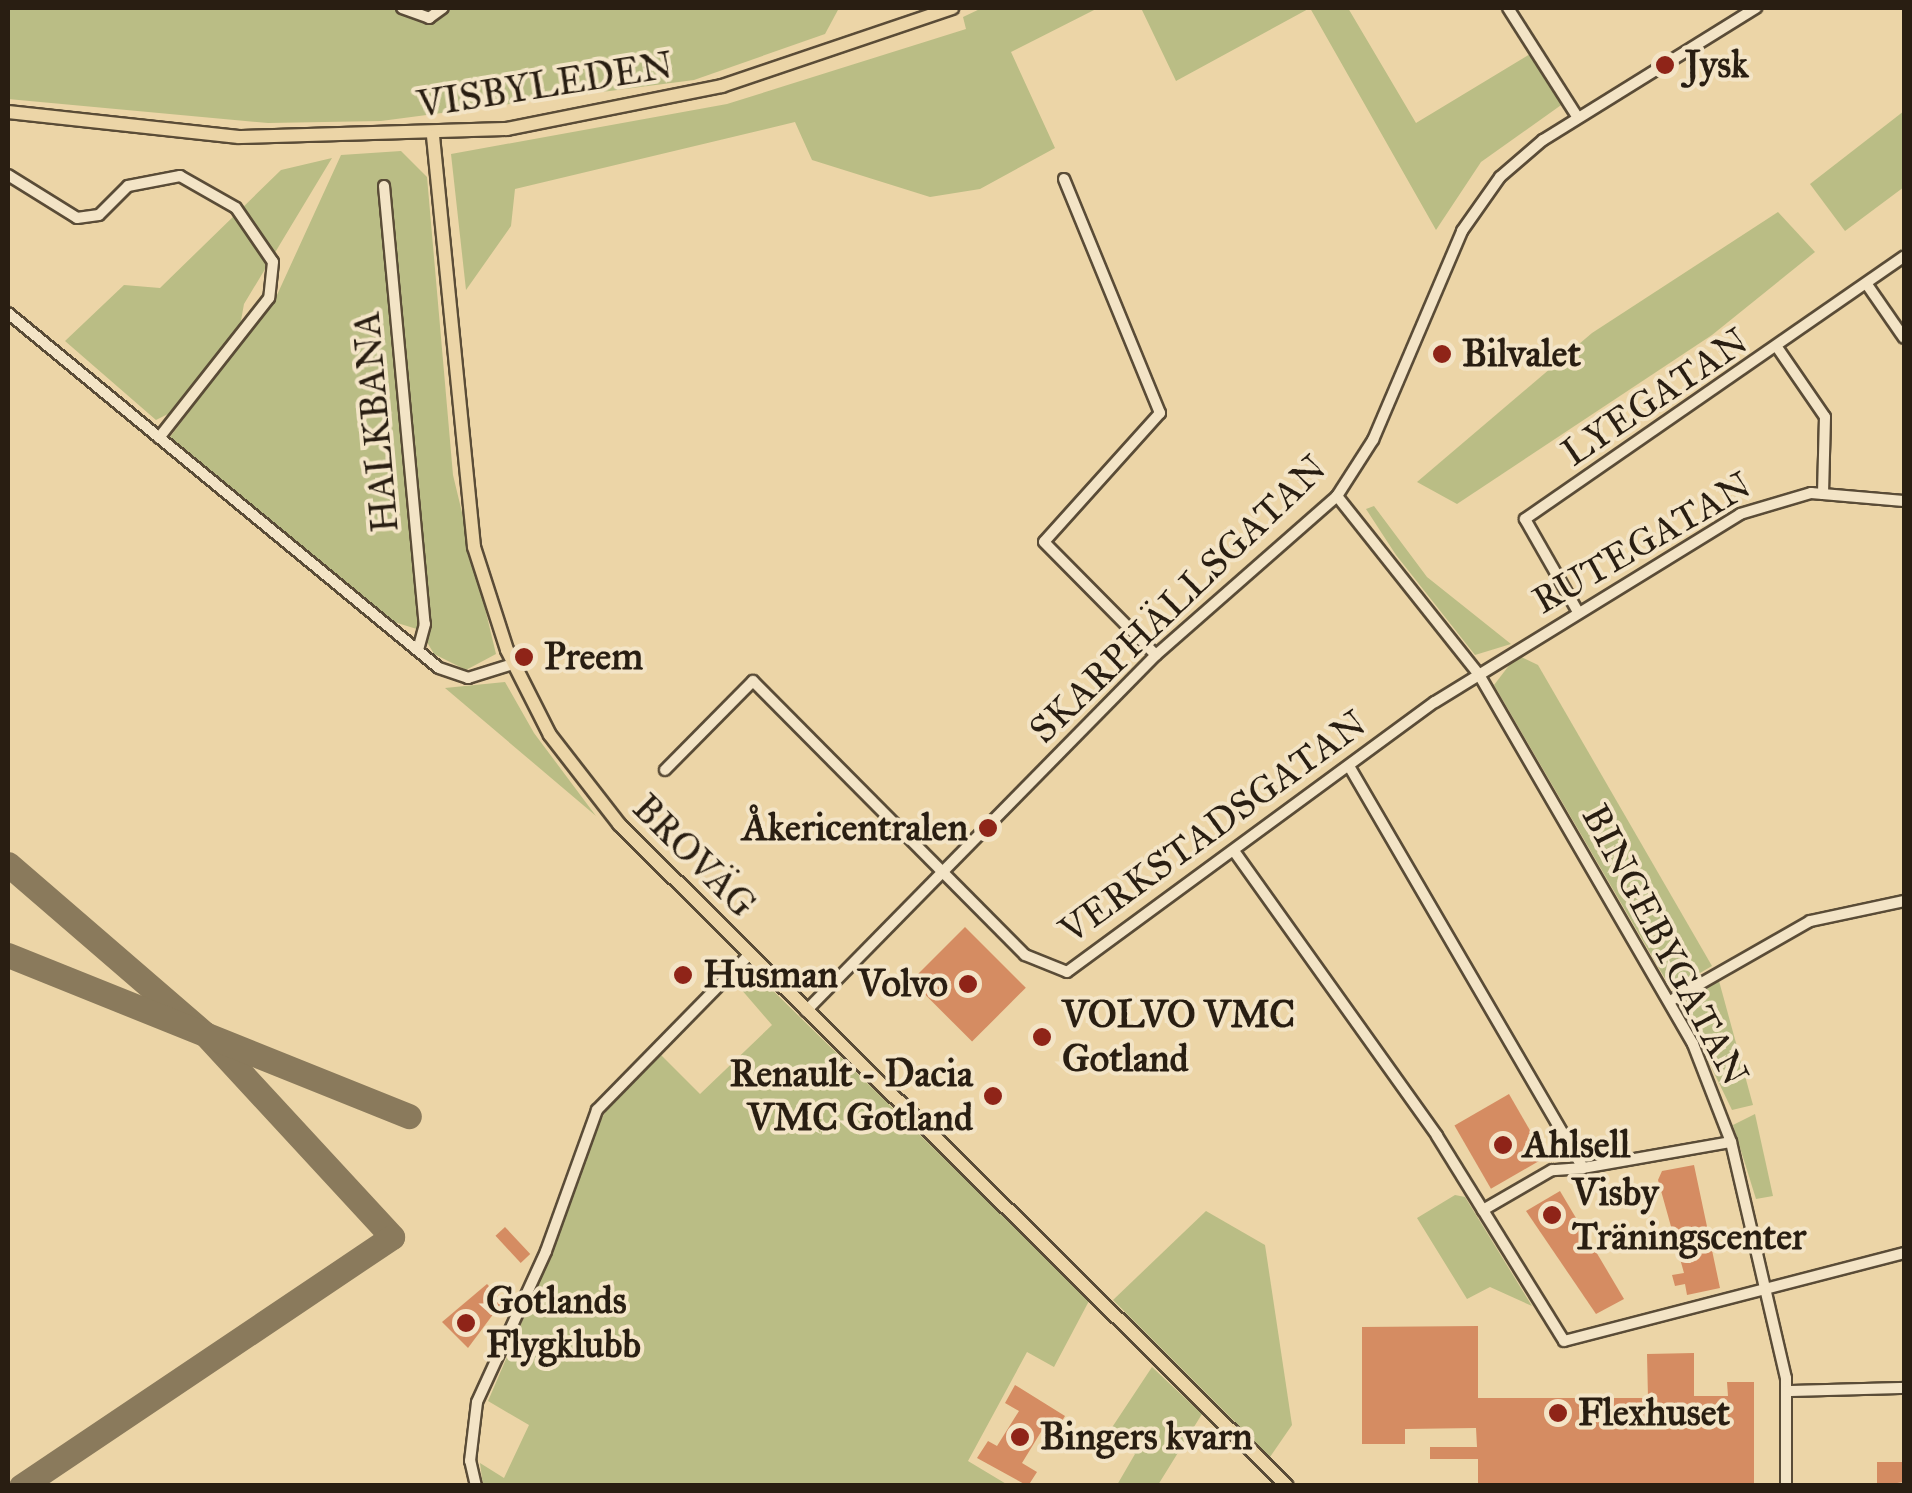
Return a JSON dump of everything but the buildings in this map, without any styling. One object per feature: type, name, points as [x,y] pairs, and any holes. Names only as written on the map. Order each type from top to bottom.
[{"type":"main road","name":"VISBYLEDEN","points":[[11,113],[180,134],[433,136],[572,118],[722,86],[952,8]]},
{"type":"main road","name":"BROVÄG","points":[[433,136],[464,489],[481,576],[512,664],[550,735],[601,804],[1287,1486]]},
{"type":"street","points":[[402,8],[429,18],[442,8]]},
{"type":"street","points":[[1508,8],[1578,118]]},
{"type":"street","name":"SKARPHÄLLSGATAN","points":[[806,1011],[1156,654],[1337,496],[1373,440],[1475,208],[1521,156],[1749,10]]},
{"type":"street","points":[[8,175],[78,218],[100,215],[128,186],[180,176],[236,208],[273,262],[269,298],[159,438]]},
{"type":"street","points":[[1064,180],[1160,413],[1044,542],[1156,654]]},
{"type":"street","name":"HALKBANA","points":[[384,186],[425,624],[418,650]]},
{"type":"street","name":"LYEGATAN","points":[[1578,612],[1525,519],[1779,350],[1904,257]]},
{"type":"street","points":[[1868,286],[1904,338]]},
{"type":"street","name":"HALKBANA","points":[[8,313],[418,650],[458,678],[512,664]]},
{"type":"street","points":[[1779,350],[1825,417],[1823,494]]},
{"type":"street","name":"RUTEGATAN","points":[[1478,673],[1740,514],[1823,494],[1904,500]]},
{"type":"street","name":"BINGEBYGATAN","points":[[1337,496],[1478,673],[1670,1001],[1731,1142],[1787,1391],[1786,1486]]},
{"type":"street","name":"VERKSTADSGATAN","points":[[944,874],[1025,955],[1067,972],[1478,673]]},
{"type":"street","points":[[665,770],[754,681],[944,874]]},
{"type":"street","points":[[1349,766],[1583,1168]]},
{"type":"street","points":[[1234,851],[1484,1210],[1564,1340],[1904,1253]]},
{"type":"street","points":[[1670,1001],[1810,921],[1904,901]]},
{"type":"street","points":[[476,1486],[470,1461],[477,1402],[546,1251],[597,1110],[750,954]]},
{"type":"street","points":[[1484,1210],[1552,1170],[1731,1142]]},
{"type":"street","points":[[1787,1391],[1904,1388]]},
{"type":"green space","points":[[8,8],[839,8],[825,34],[694,80],[381,121],[268,123],[8,99]]},
{"type":"green space","points":[[982,8],[1098,8],[1011,52],[1055,148],[980,189],[930,197],[812,160],[795,122],[515,189],[511,226],[466,290],[451,154],[727,104],[966,29],[963,17]]},
{"type":"green space","points":[[1141,8],[1310,8],[1176,81]]},
{"type":"green space","points":[[1310,8],[1348,8],[1416,123],[1530,54],[1564,103],[1481,162],[1436,230]]},
{"type":"green space","points":[[1904,111],[1904,187],[1845,231],[1810,184]]},
{"type":"green space","points":[[401,151],[427,177],[453,475],[496,654],[466,670],[434,654],[420,630],[394,622],[170,437],[277,295],[341,155]]},
{"type":"green space","points":[[332,158],[244,304],[240,326],[168,414],[156,420],[65,341],[124,285],[160,288],[281,170]]},
{"type":"green space","points":[[1778,212],[1815,252],[1712,335],[1457,504],[1417,482],[1592,333]]},
{"type":"green space","points":[[1374,506],[1427,577],[1511,644],[1475,655],[1396,555],[1366,509]]},
{"type":"green space","points":[[1517,655],[1538,665],[1712,966],[1681,984],[1667,982],[1494,685]]},
{"type":"green space","points":[[505,682],[534,733],[596,816],[445,688]]},
{"type":"green space","points":[[749,967],[1089,1301],[1054,1367],[1027,1352],[968,1461],[1008,1485],[483,1486],[480,1463],[504,1478],[529,1425],[488,1401],[555,1245],[590,1138],[614,1098],[659,1053],[700,1094],[772,1025],[734,981]]},
{"type":"green space","points":[[1719,981],[1753,1105],[1732,1110],[1684,1011],[1687,999]]},
{"type":"green space","points":[[1755,1114],[1773,1196],[1756,1199],[1733,1125]]},
{"type":"green space","points":[[1455,1195],[1465,1197],[1532,1306],[1490,1287],[1467,1299],[1417,1218]]},
{"type":"green space","points":[[1206,1211],[1265,1245],[1292,1425],[1270,1457],[1113,1300]]},
{"type":"green space","points":[[1152,1367],[1202,1414],[1158,1485],[1117,1485],[1135,1454],[1107,1435]]},
{"type":"taxiway","points":[[8,864],[205,1034],[392,1237],[21,1486]]},
{"type":"taxiway","points":[[8,955],[409,1116]]},
{"type":"place","name":"Jysk","points":[[1665,65]]},
{"type":"place","name":"Bilvalet","points":[[1442,354]]},
{"type":"place","name":"Preem","points":[[524,657]]},
{"type":"place","name":"Åkericentralen","points":[[988,828]]},
{"type":"place","name":"Husman","points":[[683,975]]},
{"type":"place","name":"Volvo","points":[[968,984]]},
{"type":"place","name":"VOLVO VMC Gotland","points":[[1042,1037]]},
{"type":"place","name":"Renault - Dacia VMC Gotland","points":[[993,1096]]},
{"type":"place","name":"Ahlsell","points":[[1503,1145]]},
{"type":"place","name":"Visby Träningscenter","points":[[1552,1215]]},
{"type":"place","name":"Gotlands Flygklubb","points":[[466,1323]]},
{"type":"place","name":"Flexhuset","points":[[1558,1413]]},
{"type":"place","name":"Bingers kvarn","points":[[1020,1437]]}]
